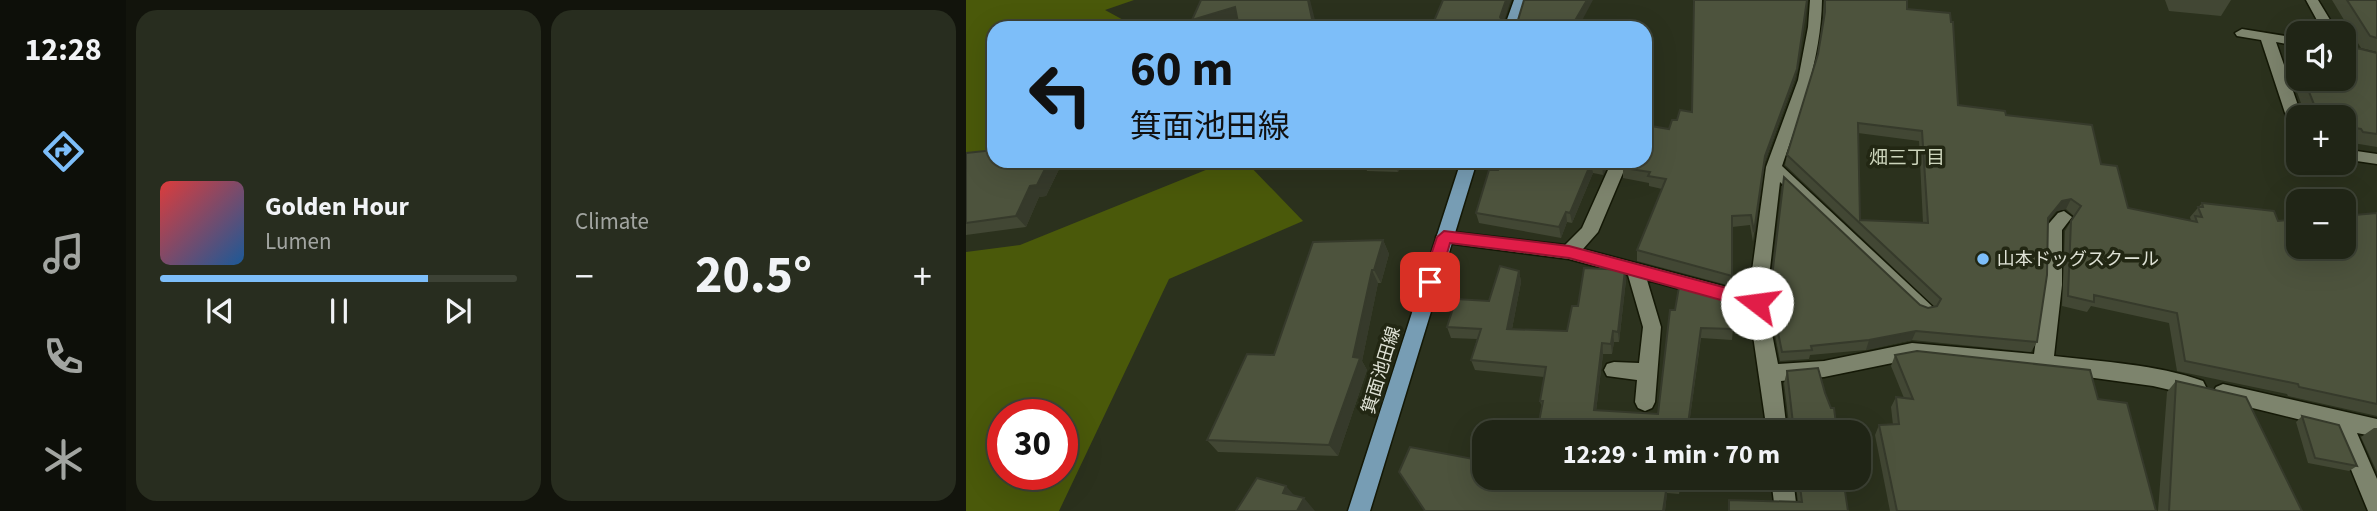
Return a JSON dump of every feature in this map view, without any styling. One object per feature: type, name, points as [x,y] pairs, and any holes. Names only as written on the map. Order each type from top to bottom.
[{"type":"main road","points":[[1513,21],[1520,0]]},
{"type":"main road","name":"箕面池田線","points":[[1359,511],[1467,168]]},
{"type":"street","points":[[1776,420],[1757,303],[1774,167],[1805,80],[1815,27],[1816,0]]},
{"type":"street","points":[[2312,0],[2324,21]]},
{"type":"street","points":[[2242,33],[2286,40]]},
{"type":"street","points":[[2267,37],[2290,105]]},
{"type":"street","points":[[2356,156],[2377,159]]},
{"type":"street","points":[[1774,167],[1925,308]]},
{"type":"street","points":[[1569,252],[1589,232],[1617,168]]},
{"type":"street","points":[[2043,363],[2053,285],[2053,228],[2064,217]]},
{"type":"street","points":[[1444,237],[1569,252],[1757,303]]},
{"type":"street","points":[[1636,272],[1651,327],[1645,402]]},
{"type":"street","points":[[1770,373],[1824,369],[1912,351],[2043,363],[2153,377],[2377,428]]},
{"type":"street","points":[[1614,370],[1647,372]]},
{"type":"street","points":[[2342,421],[2377,505]]},
{"type":"street","points":[[1783,490],[1786,511]]},
{"type":"green space","points":[[966,0],[1134,0],[1105,10],[1125,21],[987,21],[987,157],[966,162]]},
{"type":"green space","points":[[1211,168],[1252,168],[1303,221],[1169,279],[1078,471],[1078,399],[987,399],[987,490],[1069,490],[1059,511],[966,511],[966,252],[1020,245]]},
{"type":"building","points":[[1201,0],[1308,0],[1312,21],[1238,21],[1235,7],[1192,20]]},
{"type":"building","points":[[1443,0],[1506,0],[1500,17],[1502,20],[1518,20],[1524,0],[1587,0],[1576,19],[1586,21],[1434,21]]},
{"type":"building","points":[[1694,0],[1807,0],[1797,69],[1765,156],[1754,232],[1751,215],[1732,216],[1732,276],[1637,250],[1666,179],[1648,176],[1650,172],[1623,168],[1652,168],[1652,126],[1669,129],[1672,120],[1677,120],[1680,110],[1692,112]]},
{"type":"building","points":[[1825,0],[1907,0],[1907,9],[1950,13],[1953,22],[1958,105],[2005,111],[2006,115],[2092,125],[2101,164],[2117,166],[2128,208],[2197,222],[2195,216],[2202,217],[2198,207],[2203,207],[2202,203],[2274,211],[2278,221],[2286,220],[2286,259],[2356,259],[2356,215],[2377,213],[2377,404],[2299,387],[2298,384],[2185,361],[2177,313],[2094,295],[2094,302],[2068,296],[2071,221],[2081,206],[2071,199],[2062,201],[2048,218],[2047,275],[2037,342],[1916,331],[1869,340],[1811,346],[1812,350],[1782,352],[1770,293],[1784,177],[1920,305],[1928,308],[1937,306],[1941,299],[1787,155],[1818,54]],"holes":[[[1858,123],[1922,131],[1928,223],[1860,220]]]},
{"type":"building","points":[[2347,0],[2377,0],[2377,38],[2370,36]]},
{"type":"building","points":[[2356,48],[2377,53],[2377,134],[2356,128],[2356,105],[2314,105],[2309,91],[2356,91]]},
{"type":"building","points":[[987,151],[987,168],[1046,168],[1037,185],[1030,186],[1016,216],[966,223],[966,153]]},
{"type":"building","points":[[1589,168],[1570,213],[1566,212],[1559,227],[1476,213],[1489,170]]},
{"type":"building","points":[[1383,240],[1372,270],[1353,357],[1360,358],[1329,445],[1207,440],[1247,354],[1274,355],[1313,242]]},
{"type":"building","points":[[1500,266],[1519,271],[1507,329],[1567,331],[1572,306],[1578,306],[1584,268],[1625,270],[1618,332],[1613,331],[1611,344],[1602,343],[1594,410],[1658,414],[1670,310],[1675,310],[1680,281],[1732,295],[1733,329],[1701,328],[1689,420],[1539,420],[1546,367],[1471,360],[1481,329],[1447,327],[1456,299],[1489,301]]},
{"type":"building","points":[[1917,351],[2090,370],[2098,399],[2127,403],[2156,511],[1897,511],[1879,425],[1899,424],[1896,397],[1913,399],[1895,355]]},
{"type":"building","points":[[1818,368],[1831,408],[1834,408],[1836,420],[1793,420],[1787,371]]},
{"type":"building","points":[[2176,381],[2246,397],[2302,511],[2169,511]]},
{"type":"building","points":[[2302,416],[2339,425],[2357,466],[2315,458]]},
{"type":"building","points":[[1410,447],[1472,459],[1472,490],[1666,490],[1663,511],[1425,511],[1399,472]]},
{"type":"building","points":[[1257,478],[1286,486],[1283,493],[1304,498],[1297,511],[1236,511]]},
{"type":"building","points":[[1800,490],[1845,490],[1848,511],[1729,511],[1729,500],[1802,502]]},
{"type":"place","name":"山本ドッグスクール","points":[[1983,259]]},
{"type":"district","name":"畑三丁目","points":[[1907,157]]},
{"type":"route","points":[[1430,282],[1444,237],[1569,252],[1757,303]]}]
